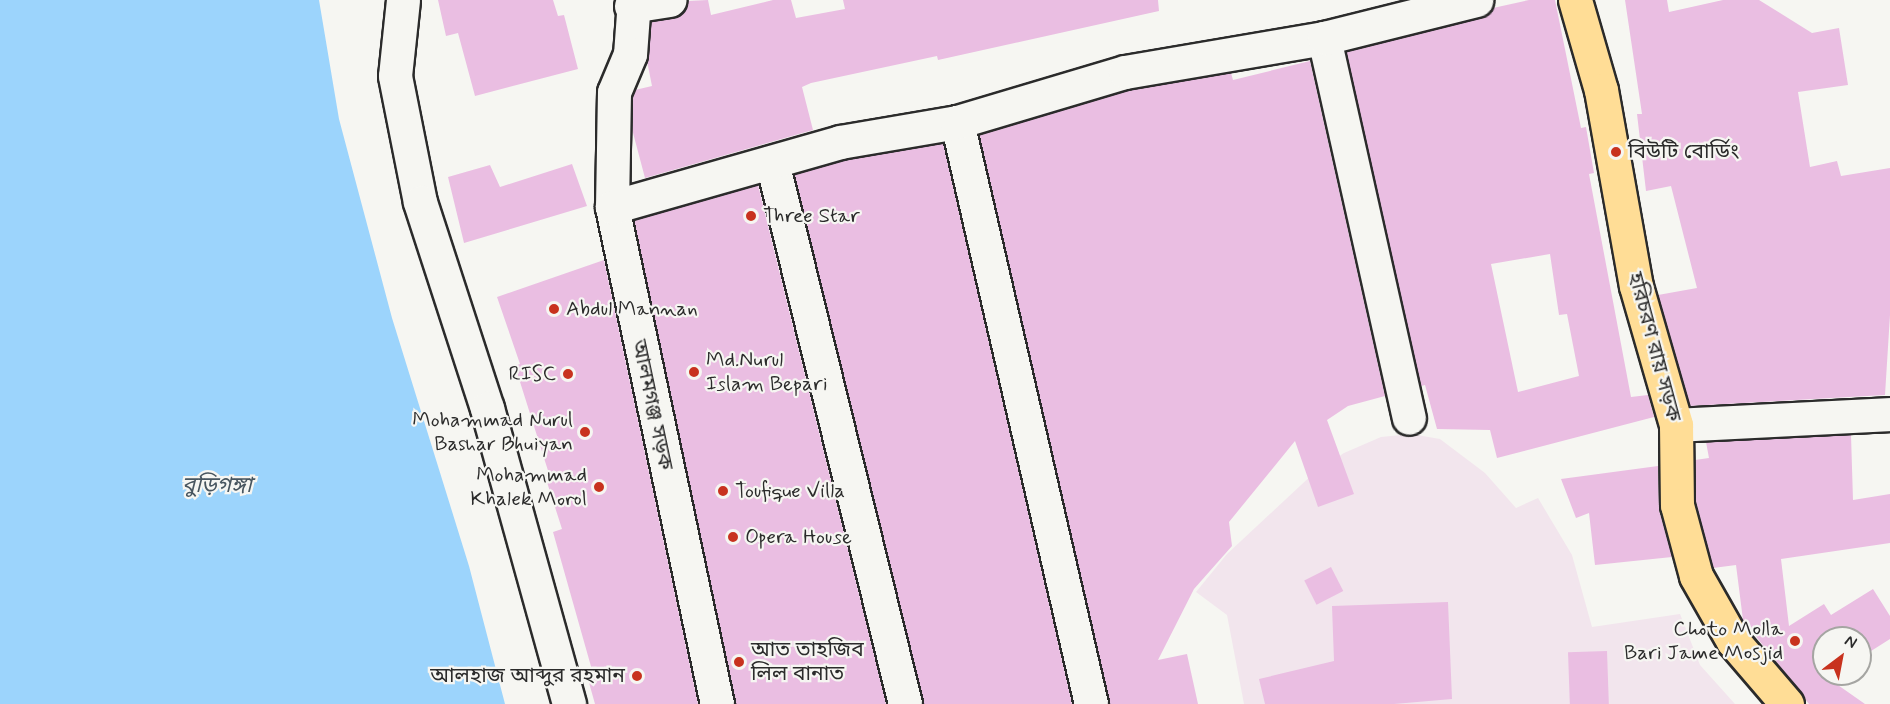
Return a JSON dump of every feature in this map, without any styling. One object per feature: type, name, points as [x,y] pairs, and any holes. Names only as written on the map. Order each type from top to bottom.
[{"type":"main road","name":"হরিচরণ রায় সড়ক","points":[[1575,0],[1601,90],[1636,286],[1676,425],[1677,505],[1696,576],[1733,641],[1787,704]]},
{"type":"street","points":[[403,0],[395,76],[420,202],[487,408],[569,704]]},
{"type":"street","points":[[633,3],[670,0]]},
{"type":"street","points":[[612,207],[840,142],[957,122],[1125,72],[1324,38],[1476,0]]},
{"type":"street","name":"আলমগঞ্জ সড়ক","points":[[633,3],[630,54],[614,92],[612,207],[717,704]]},
{"type":"street","points":[[1324,38],[1409,418]]},
{"type":"street","points":[[957,122],[1091,704]]},
{"type":"street","points":[[772,162],[905,704]]},
{"type":"street","points":[[1676,425],[1890,414]]},
{"type":"shaded area","points":[[1411,434],[1440,439],[1485,473],[1516,508],[1538,498],[1572,555],[1592,627],[1680,614],[1700,665],[1735,704],[1244,704],[1227,615],[1196,592],[1227,554],[1315,472],[1344,453],[1381,437]]},
{"type":"water","name":"বুড়িগঙ্গা","points":[[0,0],[319,0],[339,119],[392,318],[469,566],[505,704],[0,704]]},
{"type":"building","points":[[438,0],[553,0],[558,16],[564,15],[578,69],[475,96],[458,33],[446,36]]},
{"type":"building","points":[[708,0],[711,15],[773,0],[791,0],[796,18],[845,9],[843,0],[1158,0],[1159,11],[938,60],[937,56],[811,83],[802,87],[813,130],[645,178],[632,129],[633,96],[635,90],[652,86],[647,61],[651,22],[681,15],[688,1]]},
{"type":"building","points":[[1529,0],[1555,0],[1581,128],[1586,127],[1594,173],[1589,174],[1631,397],[1648,395],[1654,417],[1497,458],[1490,430],[1437,429],[1425,385],[1421,386],[1346,52],[1481,18],[1493,8]],"holes":[[[1550,254],[1559,315],[1567,314],[1579,376],[1518,392],[1491,264]]]},
{"type":"building","points":[[1625,0],[1667,0],[1669,12],[1723,0],[1759,0],[1812,33],[1839,28],[1848,85],[1798,92],[1810,167],[1837,161],[1841,176],[1890,168],[1890,315],[1885,395],[1690,406],[1658,295],[1697,288],[1671,186],[1646,191],[1637,114],[1642,114]]},
{"type":"building","points":[[1310,61],[1385,396],[1348,406],[1327,420],[1354,494],[1318,507],[1295,441],[1229,522],[1232,546],[1194,589],[1158,660],[1187,654],[1198,704],[1109,704],[979,135],[1129,90],[1231,73],[1233,80]]},
{"type":"building","points":[[943,143],[1072,704],[923,704],[794,175],[844,160]]},
{"type":"building","points":[[572,164],[587,206],[464,243],[448,177],[490,165],[500,187]]},
{"type":"building","points":[[758,185],[886,704],[735,704],[634,220]]},
{"type":"building","points":[[604,260],[698,704],[595,704],[586,672],[592,670],[553,532],[562,529],[546,479],[550,477],[515,366],[520,364],[497,297]]},
{"type":"building","points":[[1851,435],[1853,500],[1890,494],[1890,543],[1781,559],[1789,626],[1824,604],[1831,615],[1873,589],[1890,616],[1890,639],[1872,650],[1872,626],[1812,626],[1812,686],[1839,686],[1865,704],[1809,704],[1743,620],[1736,565],[1713,568],[1696,502],[1695,460],[1709,458],[1706,442]]},
{"type":"building","points":[[1658,466],[1659,510],[1672,557],[1595,565],[1589,513],[1576,518],[1561,479]]},
{"type":"building","points":[[1331,567],[1343,591],[1317,605],[1304,581]]},
{"type":"building","points":[[1448,602],[1452,699],[1394,704],[1265,704],[1259,679],[1334,661],[1332,606]]},
{"type":"building","points":[[1607,651],[1609,704],[1570,704],[1568,652]]},
{"type":"place","name":"বিউটি বোর্ডিং","points":[[1616,152]]},
{"type":"place","name":"Three Star","points":[[751,216]]},
{"type":"place","name":"Abdul Mannan","points":[[554,309]]},
{"type":"place","name":"Md.Nurul Islam Bepari","points":[[694,372]]},
{"type":"place","name":"RISC","points":[[568,374]]},
{"type":"place","name":"Mohammad Nurul Bashar Bhuiyan","points":[[585,432]]},
{"type":"place","name":"Mohammad Khalek Morol","points":[[599,487]]},
{"type":"place","name":"Toufique Villa","points":[[723,491]]},
{"type":"place","name":"Opera House","points":[[733,537]]},
{"type":"place","name":"Choto Molla Bari Jame Mosjid","points":[[1795,641]]},
{"type":"place","name":"আত তাহজিব লিল বানাত","points":[[739,662]]},
{"type":"place","name":"আলহাজ আব্দুর রহমান","points":[[637,676]]}]
